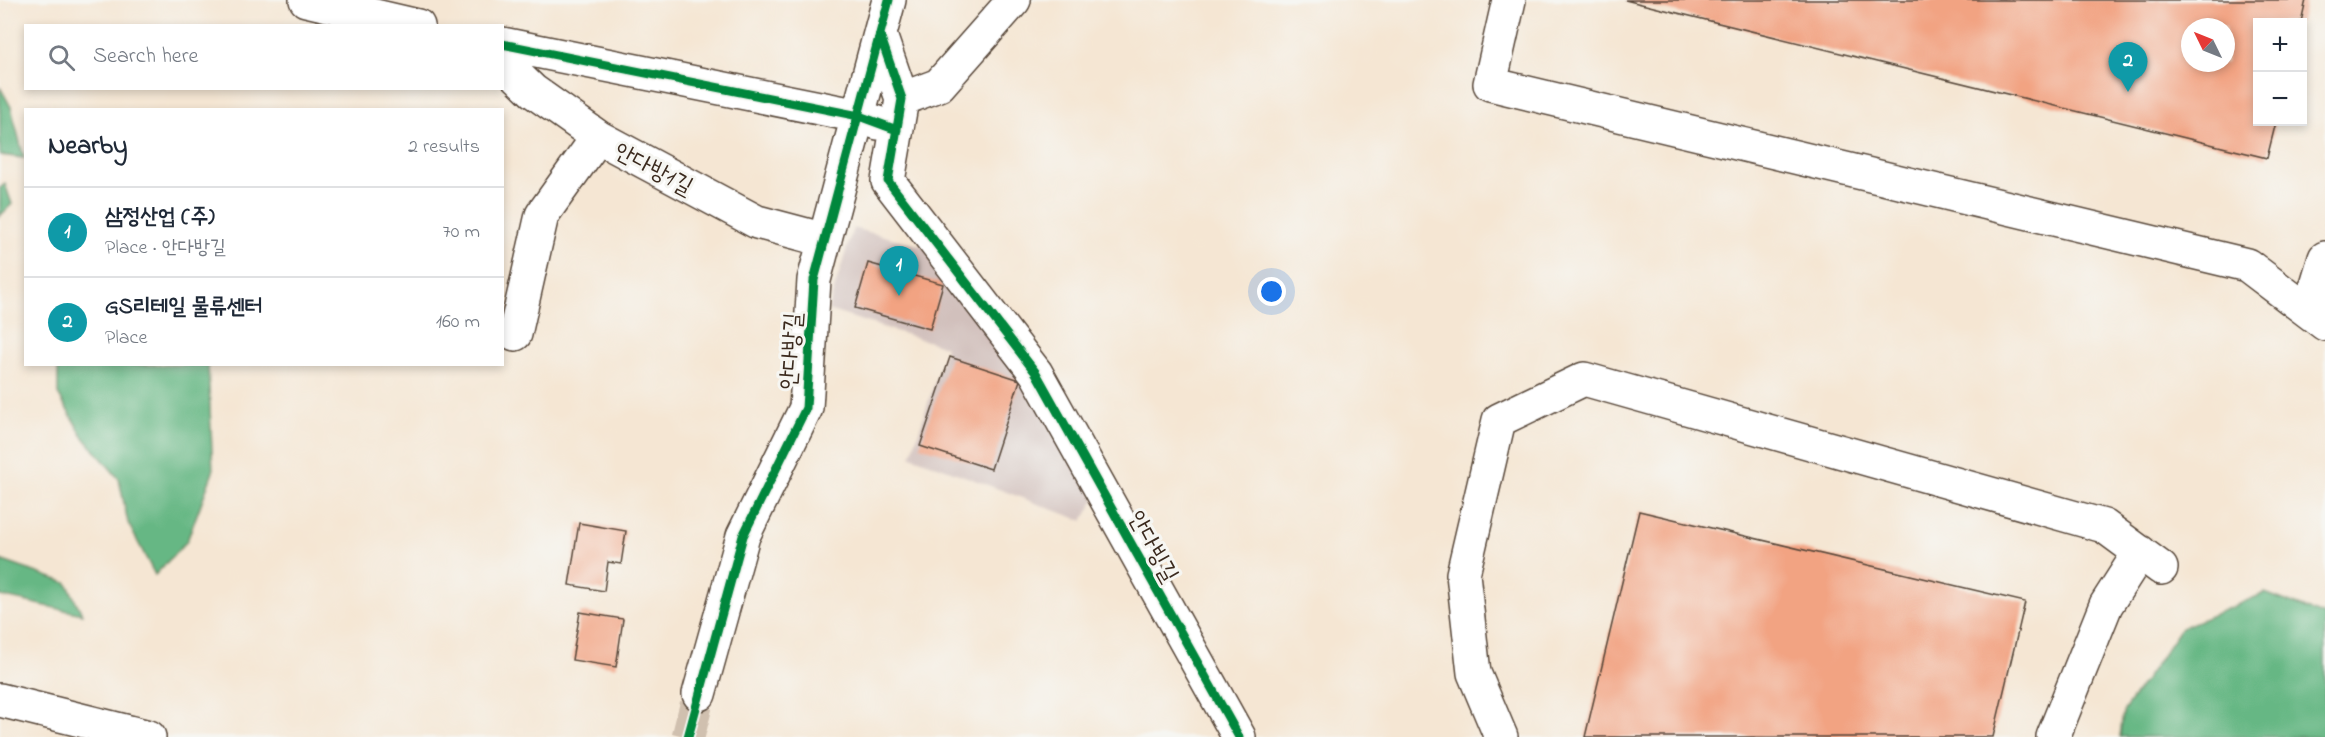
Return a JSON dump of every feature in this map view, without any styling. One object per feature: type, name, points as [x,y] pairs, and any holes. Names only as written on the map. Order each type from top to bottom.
[{"type":"main road","points":[[306,0],[409,24]]},
{"type":"main road","name":"안다방길","points":[[699,694],[742,536],[806,408],[814,280],[889,0]]},
{"type":"main road","points":[[504,44],[859,116],[900,115],[939,85],[1014,0]]},
{"type":"main road","points":[[1509,0],[1490,84],[2247,265],[2317,318],[2325,258]]},
{"type":"main road","points":[[842,180],[888,181],[900,115],[880,35]]},
{"type":"main road","name":"안다방1길","points":[[504,63],[533,91],[598,137],[757,222],[825,240]]},
{"type":"main road","points":[[515,334],[542,215],[598,137]]},
{"type":"main road","name":"안다빙길","points":[[888,181],[1036,373],[1239,737]]},
{"type":"main road","points":[[1501,737],[1474,673],[1463,574],[1499,420],[1584,378],[2104,526],[2150,560],[2106,605],[2053,737]]},
{"type":"main road","points":[[0,700],[149,737]]},
{"type":"shaded area","points":[[853,228],[926,247],[1033,376],[1095,499],[1083,521],[911,456],[946,347],[828,310]]},
{"type":"green space","points":[[0,87],[11,107],[24,158],[0,155]]},
{"type":"green space","points":[[5,184],[12,204],[0,216],[0,188]]},
{"type":"green space","points":[[58,366],[208,366],[213,472],[187,541],[155,575],[128,523],[119,479],[82,435],[58,394]]},
{"type":"green space","points":[[0,560],[67,583],[82,614],[0,596]]},
{"type":"green space","points":[[2265,593],[2325,616],[2325,737],[2120,737],[2123,712],[2181,628]]},
{"type":"building","points":[[1625,0],[2306,0],[2302,18],[2253,18],[2253,126],[2275,126],[2267,158]]},
{"type":"building","points":[[868,263],[943,284],[930,329],[855,308]]},
{"type":"building","points":[[950,357],[1020,380],[991,469],[920,446]]},
{"type":"building","points":[[1639,511],[2025,602],[1993,737],[1585,737]]},
{"type":"building","points":[[579,523],[626,531],[621,564],[608,562],[604,591],[569,585]]},
{"type":"building","points":[[580,612],[623,619],[616,667],[572,660]]},
{"type":"tunnel","points":[[688,737],[699,694]]},
{"type":"cycle path","points":[[688,737],[743,536],[806,408],[814,280],[889,0]]},
{"type":"cycle path","points":[[880,35],[902,99],[888,181],[1036,373],[1239,737]]},
{"type":"cycle path","points":[[504,44],[859,116],[897,130]]},
{"type":"place","name":"GS리테일 물류센터","points":[[2128,92]]},
{"type":"place","name":"삼정산업 (주)","points":[[899,296]]}]
